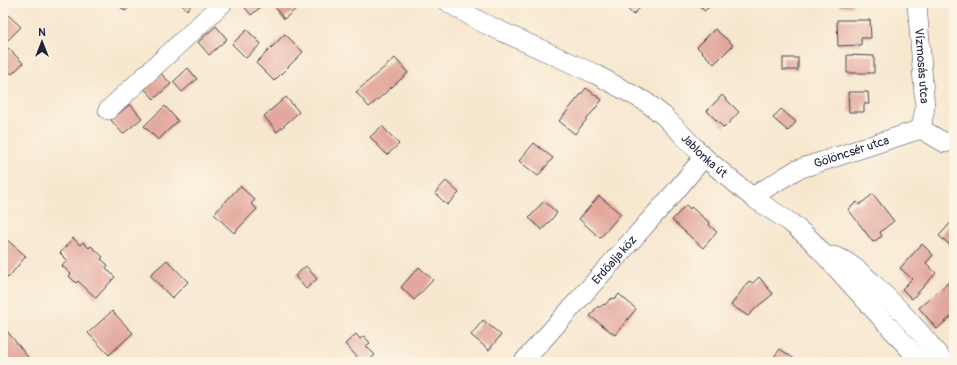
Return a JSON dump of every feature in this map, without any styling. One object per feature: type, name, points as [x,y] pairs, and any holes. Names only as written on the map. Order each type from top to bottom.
[{"type":"street","points":[[108,110],[223,3]]},
{"type":"street","name":"Jablonka út","points":[[449,3],[481,22],[595,74],[646,102],[664,116],[704,157],[752,197],[791,223],[810,239],[921,362]]},
{"type":"street","name":"Vízmosás utca","points":[[917,3],[925,108],[921,129]]},
{"type":"street","points":[[921,129],[945,143],[954,140]]},
{"type":"street","name":"Gölöncsér utca","points":[[752,197],[796,170],[921,129]]},
{"type":"street","name":"Erdőalja köz","points":[[524,362],[704,157]]},
{"type":"street","points":[[826,256],[836,256],[846,261],[874,284],[918,330],[944,362]]},
{"type":"building","points":[[116,3],[133,3],[125,11]]},
{"type":"building","points":[[180,3],[193,3],[187,10]]},
{"type":"building","points":[[241,3],[266,3],[251,15]]},
{"type":"building","points":[[277,3],[299,3],[301,5],[284,19],[274,6]]},
{"type":"building","points":[[622,3],[645,3],[633,15]]},
{"type":"building","points":[[698,3],[715,3],[704,11]]},
{"type":"building","points":[[839,3],[853,3],[853,7],[839,7]]},
{"type":"building","points":[[7,14],[21,27],[4,44],[23,63],[12,74],[3,66],[3,18]]},
{"type":"building","points":[[837,20],[870,20],[871,38],[861,38],[861,45],[838,46]]},
{"type":"building","points":[[216,26],[227,39],[209,55],[198,42]]},
{"type":"building","points":[[715,29],[733,45],[714,64],[697,47]]},
{"type":"building","points":[[247,30],[261,44],[246,58],[232,44]]},
{"type":"building","points":[[285,34],[303,52],[274,81],[256,63]]},
{"type":"building","points":[[847,55],[874,56],[874,73],[847,73]]},
{"type":"building","points":[[395,58],[408,73],[369,107],[356,92]]},
{"type":"building","points":[[783,58],[798,58],[798,70],[783,70]]},
{"type":"building","points":[[188,68],[197,79],[182,92],[173,82]]},
{"type":"building","points":[[157,69],[171,84],[154,99],[140,84]]},
{"type":"building","points":[[586,88],[602,100],[575,134],[559,121]]},
{"type":"building","points":[[848,92],[868,92],[869,104],[864,104],[864,112],[849,112]]},
{"type":"building","points":[[722,95],[739,112],[724,128],[707,111]]},
{"type":"building","points":[[286,97],[299,112],[277,132],[264,116]]},
{"type":"building","points":[[130,104],[142,118],[123,134],[111,120]]},
{"type":"building","points":[[165,106],[178,121],[158,140],[144,126]]},
{"type":"building","points":[[781,109],[796,122],[788,131],[773,118]]},
{"type":"building","points":[[382,126],[399,144],[387,155],[370,137]]},
{"type":"building","points":[[534,143],[553,158],[538,176],[519,161]]},
{"type":"building","points":[[446,181],[459,193],[447,205],[435,193]]},
{"type":"building","points":[[240,186],[255,200],[251,204],[257,209],[234,233],[214,214]]},
{"type":"building","points":[[873,194],[894,221],[880,232],[882,236],[873,242],[848,209],[857,202],[859,205]]},
{"type":"building","points":[[599,196],[621,214],[600,238],[579,219]]},
{"type":"building","points":[[544,201],[557,213],[542,230],[529,218]]},
{"type":"building","points":[[686,205],[690,209],[691,207],[710,223],[709,225],[717,232],[703,248],[672,220]]},
{"type":"building","points":[[954,219],[954,248],[939,236]]},
{"type":"building","points":[[73,238],[80,245],[83,242],[89,248],[91,246],[103,257],[101,259],[108,265],[106,268],[115,277],[96,298],[78,281],[76,283],[69,276],[71,274],[62,266],[67,260],[60,253]]},
{"type":"building","points":[[7,240],[26,256],[8,278],[5,274],[3,277],[3,244]]},
{"type":"building","points":[[922,244],[933,255],[926,263],[936,273],[912,299],[902,289],[912,279],[900,268]]},
{"type":"building","points":[[167,260],[188,282],[172,298],[150,275]]},
{"type":"building","points":[[306,266],[317,279],[306,289],[295,276]]},
{"type":"building","points":[[419,267],[433,280],[414,300],[401,287]]},
{"type":"building","points":[[759,277],[773,294],[748,316],[731,305],[749,281],[753,283]]},
{"type":"building","points":[[954,278],[954,314],[937,329],[919,308]]},
{"type":"building","points":[[619,294],[636,309],[615,335],[590,316],[597,307],[604,304],[605,305],[610,299],[616,298]]},
{"type":"building","points":[[112,311],[133,333],[109,355],[88,333]]},
{"type":"building","points":[[483,320],[501,335],[489,350],[471,335]]},
{"type":"building","points":[[3,326],[32,362],[3,362]]},
{"type":"building","points":[[356,334],[360,339],[364,336],[370,343],[366,346],[375,355],[367,362],[362,362],[345,344]]},
{"type":"building","points":[[780,349],[799,362],[770,362]]}]
